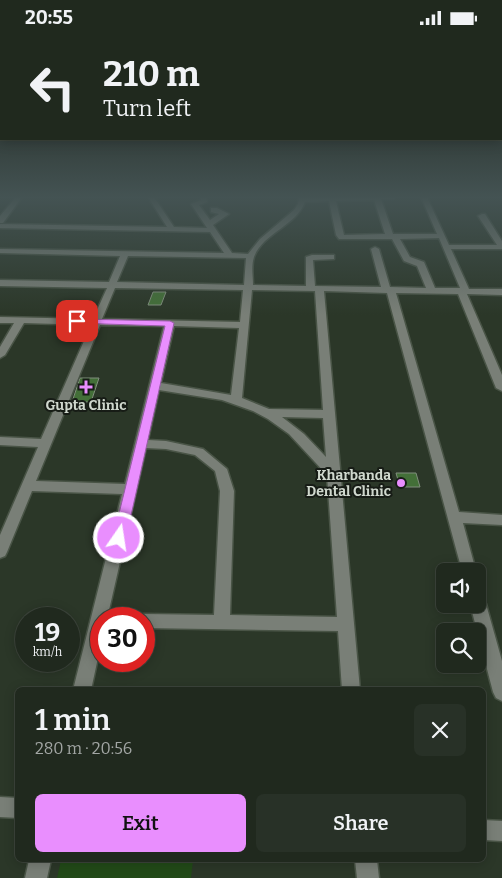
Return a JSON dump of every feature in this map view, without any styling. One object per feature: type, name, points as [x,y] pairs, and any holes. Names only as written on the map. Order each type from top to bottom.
[{"type":"street","points":[[217,236],[230,255]]},
{"type":"street","points":[[236,399],[250,256],[267,236]]},
{"type":"street","points":[[341,236],[425,236]]},
{"type":"street","points":[[442,236],[502,388]]},
{"type":"street","points":[[495,236],[502,247]]},
{"type":"street","points":[[392,237],[407,259],[421,263],[432,291]]},
{"type":"street","points":[[446,247],[502,247]]},
{"type":"street","points":[[375,249],[466,563]]},
{"type":"street","points":[[0,251],[250,256]]},
{"type":"street","points":[[0,552],[125,254]]},
{"type":"street","points":[[331,257],[312,257],[309,259],[315,289],[328,413],[351,687]]},
{"type":"street","points":[[0,283],[502,292]]},
{"type":"street","points":[[0,320],[244,325]]},
{"type":"street","points":[[0,355],[20,320]]},
{"type":"street","points":[[103,607],[170,323]]},
{"type":"street","points":[[155,386],[236,399],[266,413],[286,425],[306,443],[333,473]]},
{"type":"street","points":[[266,413],[328,413]]},
{"type":"street","points":[[0,441],[46,443]]},
{"type":"street","points":[[141,444],[166,445],[199,452],[221,469],[227,491],[222,622]]},
{"type":"street","points":[[28,486],[131,489]]},
{"type":"street","points":[[454,517],[502,520]]},
{"type":"street","points":[[481,613],[499,673],[502,693]]},
{"type":"street","points":[[155,621],[346,624]]},
{"type":"street","points":[[83,687],[90,659]]},
{"type":"street","points":[[0,807],[15,808]]},
{"type":"street","points":[[486,830],[502,831]]},
{"type":"street","points":[[36,878],[40,862]]},
{"type":"street","points":[[366,862],[368,878]]},
{"type":"green space","points":[[61,862],[193,862],[191,878],[57,878]]},
{"type":"building","points":[[153,292],[166,292],[161,305],[148,305]]},
{"type":"building","points":[[80,378],[99,378],[91,402],[72,402]]},
{"type":"building","name":"Kharbanda Dental Clinic","points":[[396,473],[416,473],[420,487],[400,487]]},
{"type":"place","name":"Gupta Clinic","points":[[86,387]]},
{"type":"place","name":"Kharbanda Dental Clinic","points":[[401,483]]},
{"type":"route","points":[[77,321],[170,323],[119,538]]}]
